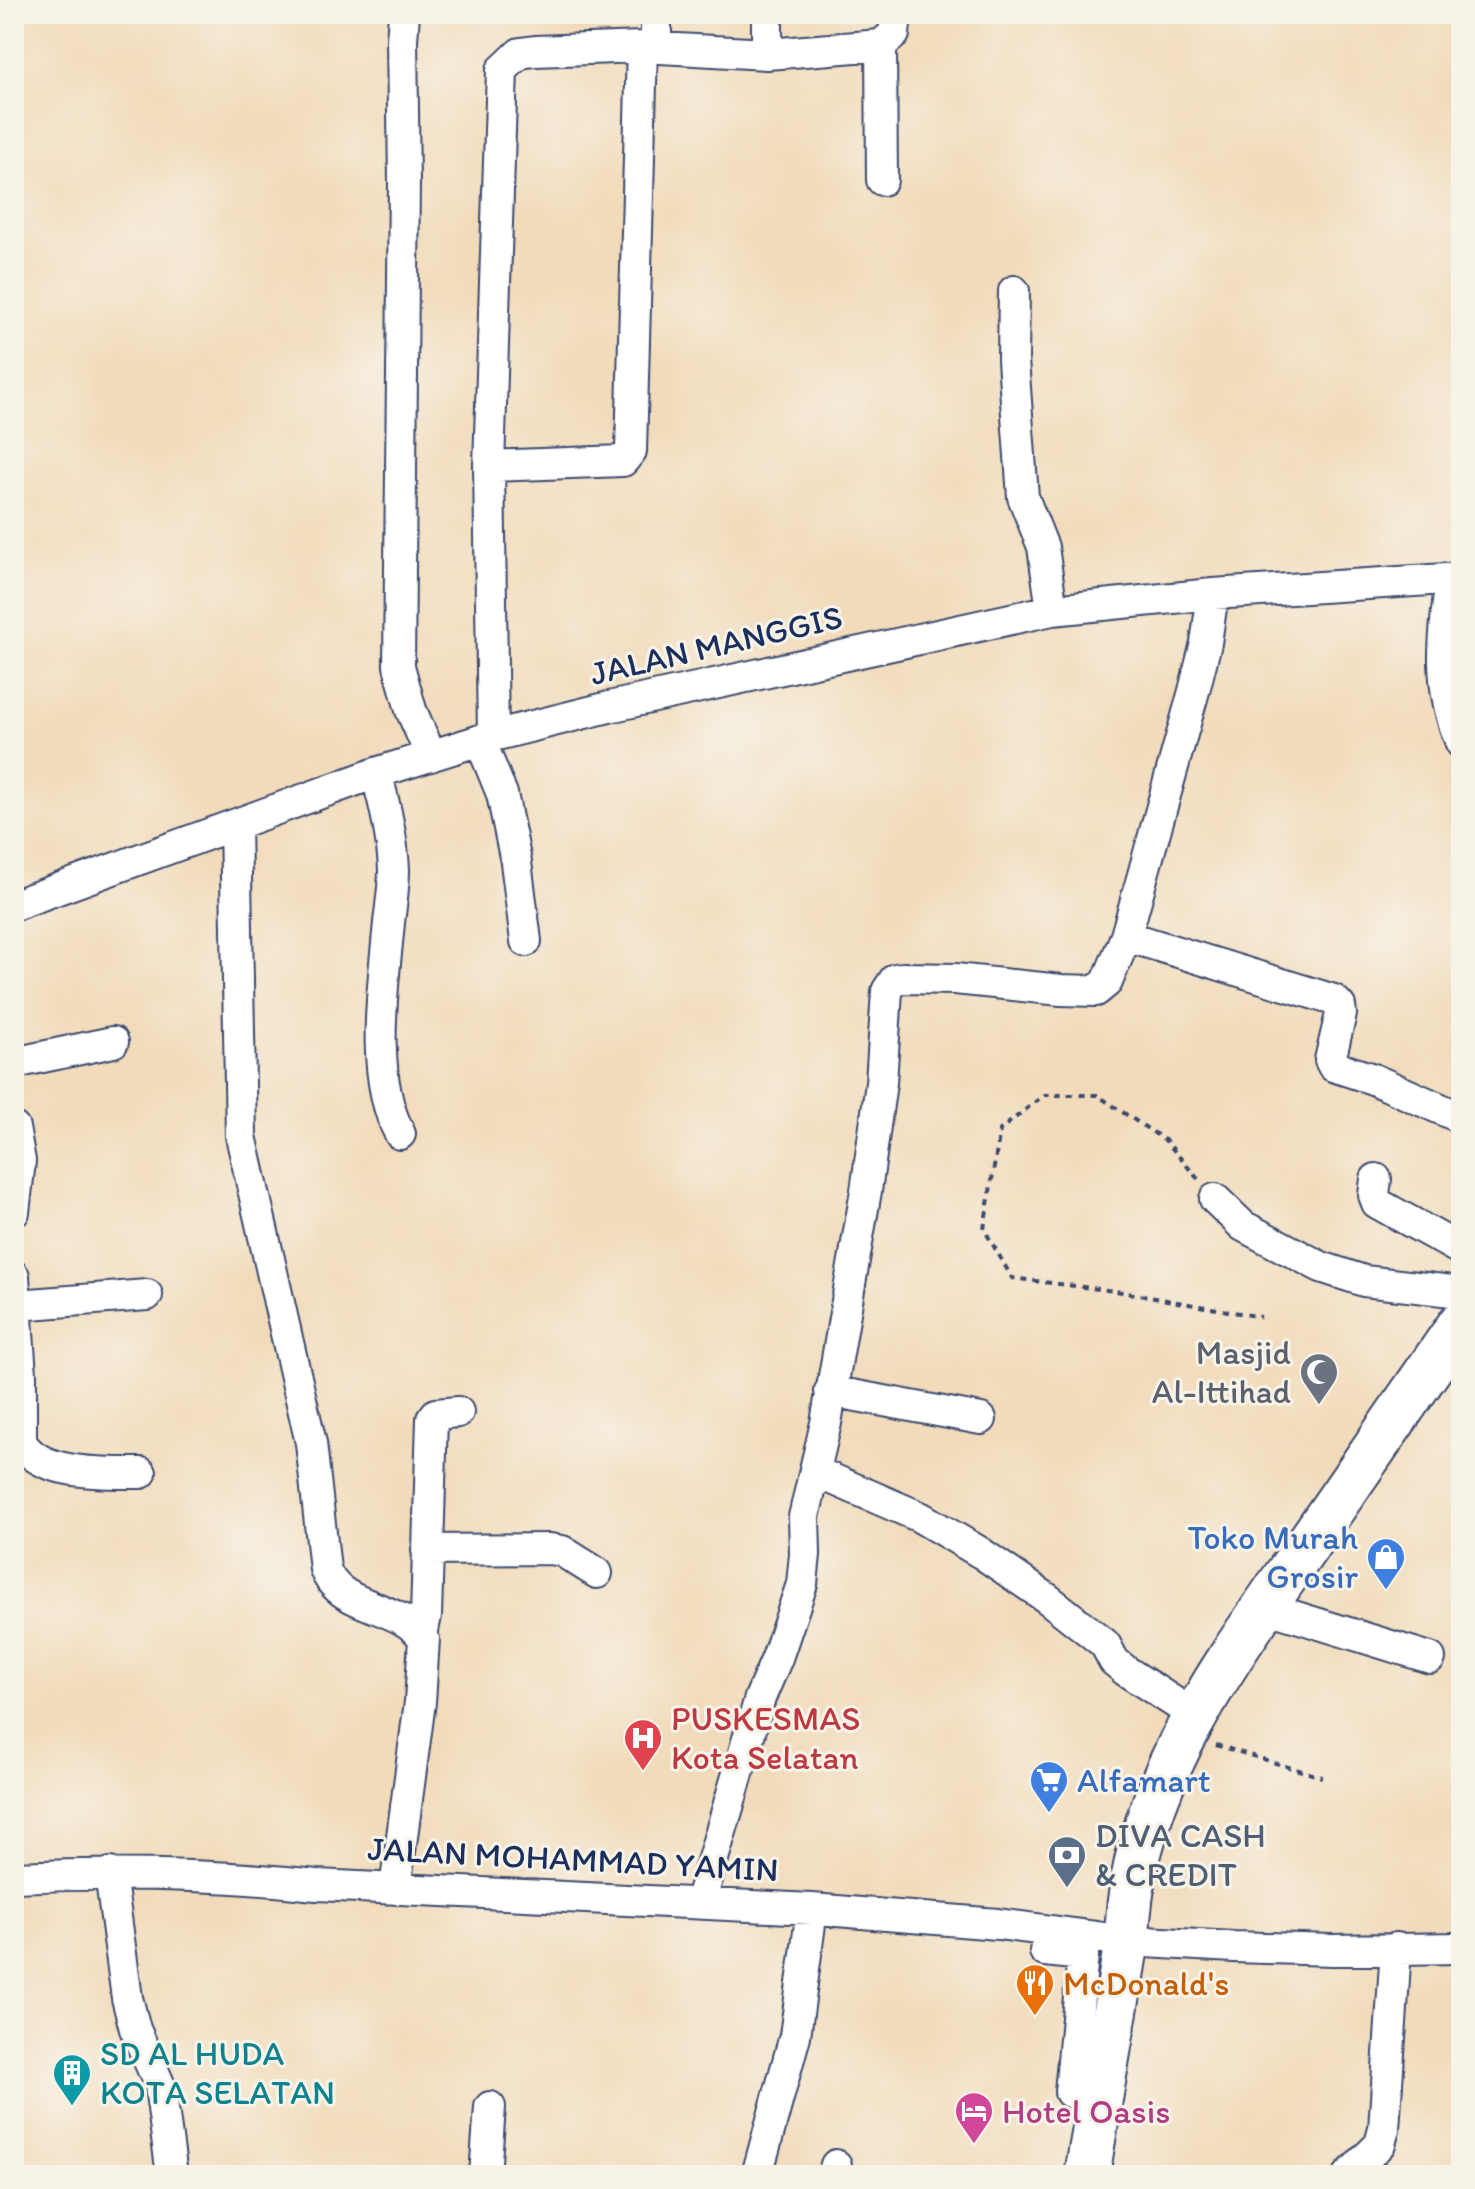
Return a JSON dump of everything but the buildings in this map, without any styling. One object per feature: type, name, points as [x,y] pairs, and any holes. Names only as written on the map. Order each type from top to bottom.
[{"type":"highway","points":[[1065,2175],[1080,2094],[1138,1851],[1188,1725],[1264,1607],[1461,1323]]},
{"type":"highway","points":[[1087,2175],[1121,1928]]},
{"type":"street","points":[[404,14],[399,666],[411,710],[431,756]]},
{"type":"street","points":[[489,466],[623,461],[631,451],[649,47],[656,14]]},
{"type":"street","points":[[767,14],[767,54]]},
{"type":"street","points":[[526,941],[516,862],[487,738],[489,466],[502,70],[520,53],[649,47],[767,54],[881,45],[894,34],[896,14]]},
{"type":"street","points":[[881,45],[882,180]]},
{"type":"street","points":[[1014,291],[1013,360],[1023,497],[1043,547],[1052,610]]},
{"type":"street","points":[[1456,578],[1442,644],[1444,687],[1461,743]]},
{"type":"street","name":"JALAN MANGGIS","points":[[14,905],[376,773],[487,738],[609,707],[1052,610],[1213,594],[1456,578]]},
{"type":"street","points":[[700,1903],[760,1698],[802,1584],[804,1517],[816,1472],[866,1191],[881,1083],[887,991],[895,979],[922,977],[1096,991],[1107,982],[1126,936],[1194,691],[1206,643],[1213,594]]},
{"type":"street","points":[[376,773],[388,820],[394,869],[384,985],[382,1057],[386,1099],[400,1134]]},
{"type":"street","points":[[235,825],[241,1136],[311,1443],[325,1569],[342,1593],[409,1621],[424,1639],[420,1702],[395,1889]]},
{"type":"street","points":[[1126,936],[1334,1000],[1340,1006],[1341,1014],[1330,1060],[1333,1066],[1373,1079],[1461,1118]]},
{"type":"street","points":[[14,1063],[113,1042]]},
{"type":"street","points":[[14,1128],[20,1161],[14,1212]]},
{"type":"street","points":[[1376,1179],[1374,1195],[1377,1203],[1461,1250]]},
{"type":"street","points":[[1215,1199],[1243,1226],[1321,1267],[1364,1281],[1461,1292]]},
{"type":"street","points":[[141,1473],[54,1467],[31,1456],[21,1441],[16,1290],[147,1295]]},
{"type":"street","points":[[830,1391],[981,1419]]},
{"type":"street","points":[[422,1635],[426,1616],[433,1415],[458,1412]]},
{"type":"street","points":[[816,1472],[920,1517],[981,1553],[1048,1599],[1105,1644],[1114,1661],[1188,1725]]},
{"type":"street","points":[[427,1550],[550,1549],[562,1551],[597,1573]]},
{"type":"street","points":[[1264,1607],[1430,1658]]},
{"type":"street","points":[[110,1873],[127,1998],[135,2029],[160,2086],[172,2175]]},
{"type":"street","name":"JALAN MOHAMMAD YAMIN","points":[[14,1877],[110,1873],[248,1878],[395,1889],[812,1909],[1006,1925],[1121,1928],[1332,1950],[1461,1948]]},
{"type":"street","points":[[757,2175],[795,2036],[812,1909]]},
{"type":"street","points":[[1006,1925],[1003,1945],[1083,1955],[1070,2092],[1080,2094]]},
{"type":"street","points":[[1349,2175],[1380,2144],[1384,2129],[1396,1948]]},
{"type":"street","points":[[485,2175],[490,2107]]},
{"type":"path","points":[[1215,1199],[1166,1141],[1097,1095],[1044,1095],[1000,1130],[984,1229],[1012,1278],[1122,1292],[1261,1317]]},
{"type":"path","points":[[1188,1725],[1322,1777]]},
{"type":"place","name":"Masjid Al-Ittihad","points":[[1319,1406]]},
{"type":"place","name":"Toko Murah Grosir","points":[[1386,1591]]},
{"type":"place","name":"PUSKESMAS Kota Selatan","points":[[643,1772]]},
{"type":"place","name":"Alfamart","points":[[1049,1814]]},
{"type":"place","name":"DIVA CASH & CREDIT","points":[[1067,1889]]},
{"type":"place","name":"McDonald's","points":[[1035,2017]]},
{"type":"place","name":"SD AL HUDA KOTA SELATAN","points":[[72,2107]]},
{"type":"place","name":"Hotel Oasis","points":[[974,2145]]}]
